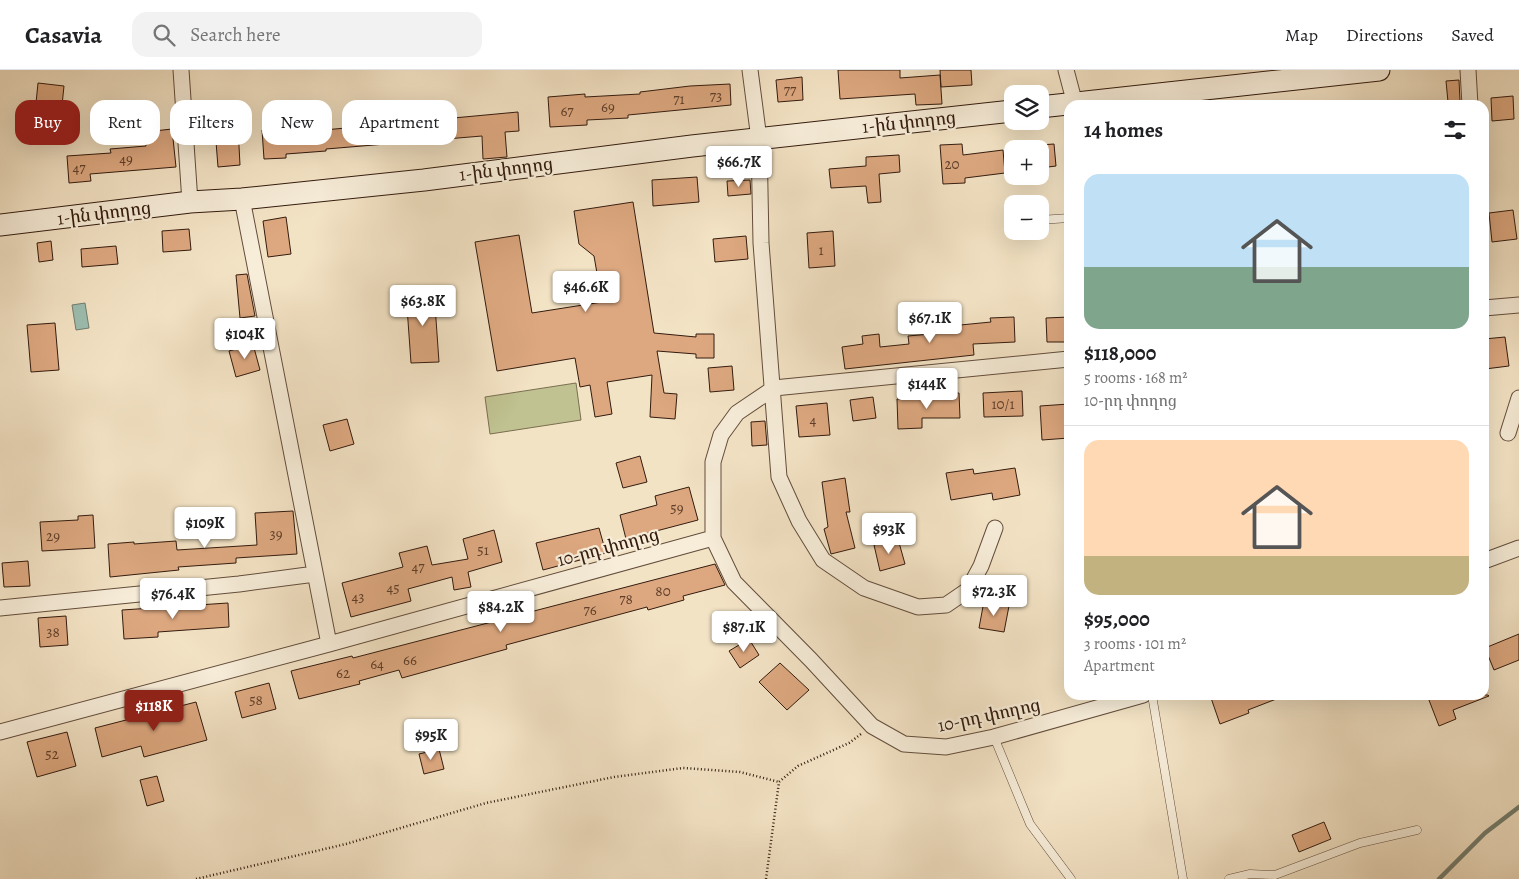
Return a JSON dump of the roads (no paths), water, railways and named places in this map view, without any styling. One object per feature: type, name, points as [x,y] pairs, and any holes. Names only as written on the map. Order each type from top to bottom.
[{"type":"main road","points":[[1125,100],[1379,70]]},
{"type":"main road","points":[[1049,107],[1064,105]]},
{"type":"main road","name":"1-ին փողոց","points":[[0,225],[190,202],[242,199],[424,180],[1004,111]]},
{"type":"street","points":[[181,70],[190,202]]},
{"type":"street","points":[[750,70],[759,139],[761,243],[780,477],[799,521],[823,560],[864,588],[918,606],[946,605],[968,590],[982,566],[995,528]]},
{"type":"street","points":[[1066,70],[1074,100]]},
{"type":"street","points":[[1468,70],[1470,100]]},
{"type":"street","points":[[242,199],[329,644]]},
{"type":"street","points":[[1489,308],[1519,305]]},
{"type":"street","points":[[713,538],[713,462],[721,435],[737,413],[774,388],[1064,359]]},
{"type":"street","points":[[1508,433],[1519,398]]},
{"type":"street","name":"10-րդ փողոց","points":[[0,732],[713,538],[734,582],[811,660],[872,726],[904,744],[946,747],[994,737],[1125,700]]},
{"type":"street","points":[[1489,560],[1519,548]]},
{"type":"street","points":[[0,608],[239,584],[315,574]]},
{"type":"lane","points":[[1049,219],[1064,218]]},
{"type":"lane","points":[[1153,700],[1183,879]]},
{"type":"lane","points":[[994,737],[1030,824],[1071,879]]},
{"type":"lane","points":[[1229,879],[1250,874],[1275,875],[1360,843],[1417,830]]},
{"type":"waterway","points":[[1439,879],[1485,833],[1519,807]]}]
